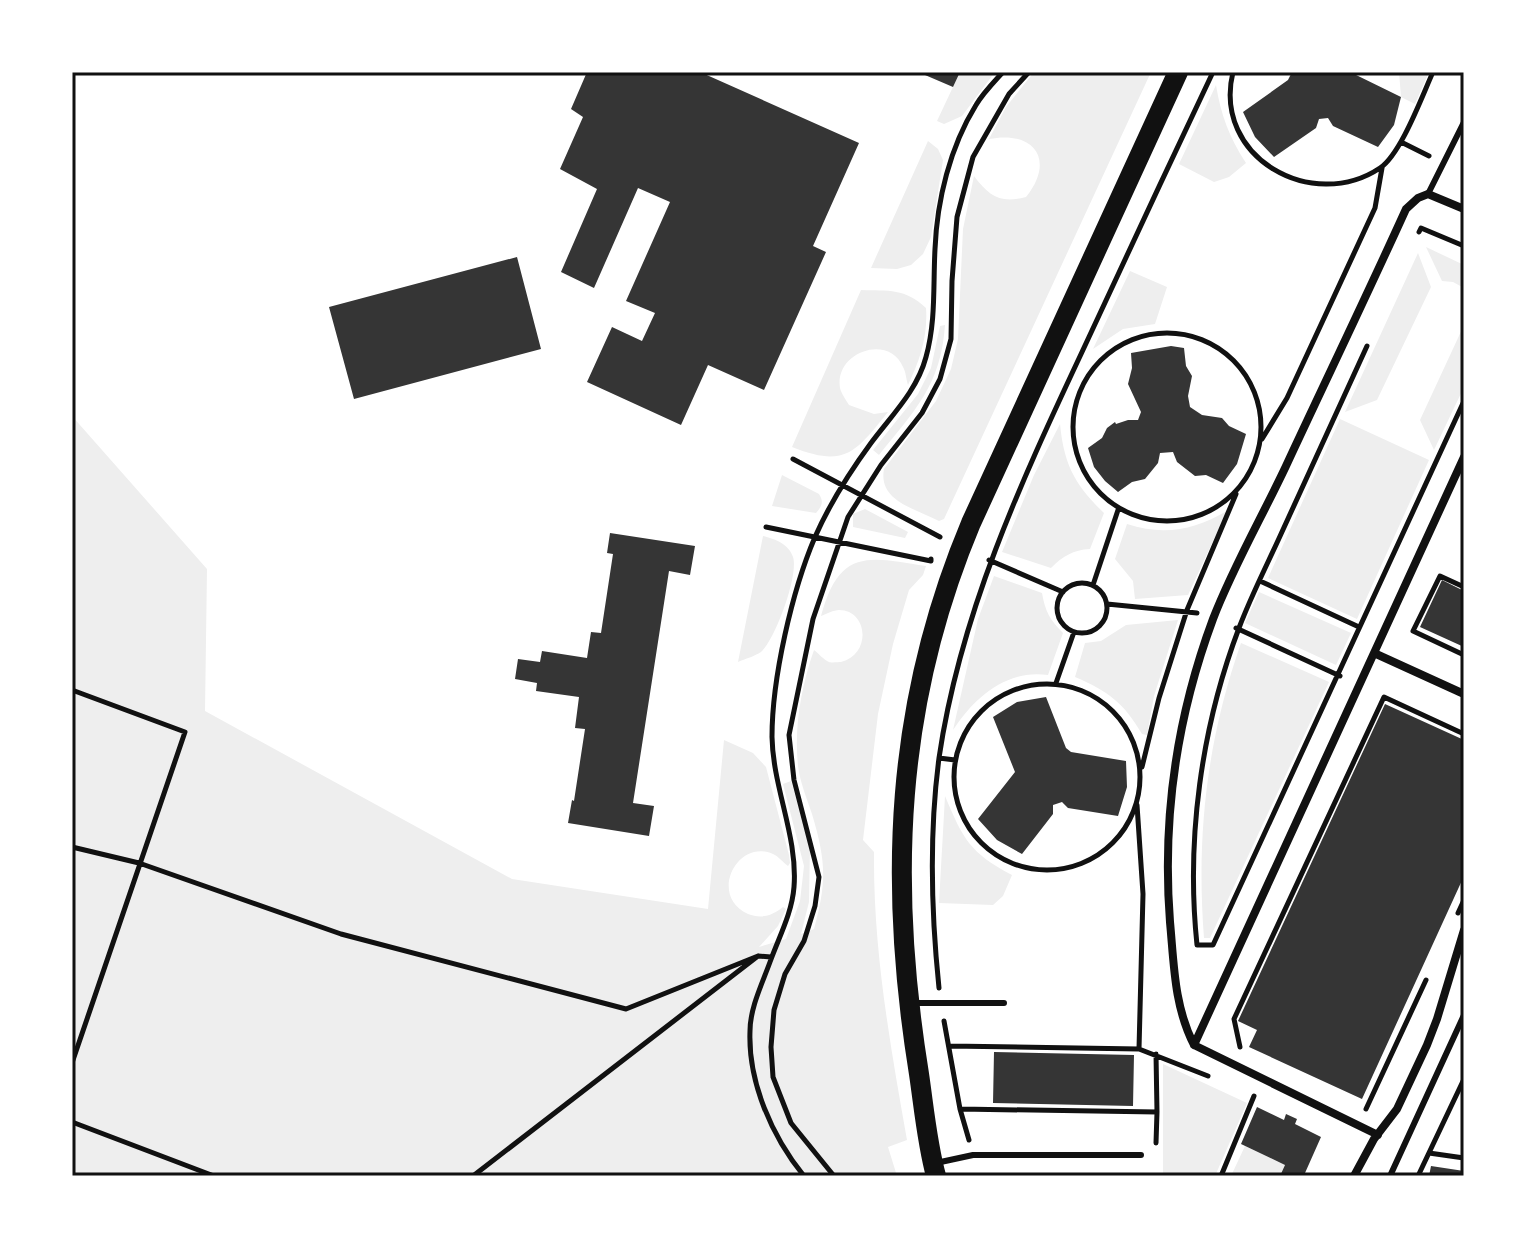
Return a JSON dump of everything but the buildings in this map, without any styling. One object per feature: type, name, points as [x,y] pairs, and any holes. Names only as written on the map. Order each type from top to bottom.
[{"type":"main road","points":[[934,1170],[908,1003],[901,879],[903,791],[914,710],[926,654],[961,547],[1178,72]]},
{"type":"street","points":[[1378,1135],[1194,1045],[1183,1023],[1178,999],[1168,891],[1167,837],[1174,768],[1189,695],[1214,618],[1406,209],[1428,194],[1464,209]]},
{"type":"street","points":[[1194,1045],[1464,457]]},
{"type":"street","points":[[1374,653],[1464,694]]},
{"type":"street","points":[[1354,1176],[1397,1109],[1427,1045],[1464,930]]},
{"type":"lane","points":[[1428,194],[1464,122]]},
{"type":"lane","points":[[908,1003],[1004,1003]]},
{"type":"lane","points":[[1390,1176],[1464,1015]]},
{"type":"lane","points":[[934,1170],[973,1155],[1141,1155]]},
{"type":"path","points":[[804,1176],[774,1131],[751,1061],[750,1029],[754,1005],[788,916],[794,889],[794,858],[781,802],[772,738],[778,678],[794,597],[815,537],[841,485],[912,388],[925,361],[934,322],[935,245],[942,193],[954,149],[977,103],[1003,72]]},
{"type":"path","points":[[834,1176],[791,1123],[773,1077],[771,1047],[774,1010],[785,974],[804,941],[815,906],[819,877],[794,780],[789,735],[813,619],[837,543],[860,495],[922,413],[940,379],[951,339],[957,217],[973,157],[1009,94],[1029,72]]},
{"type":"path","points":[[973,1155],[960,1109],[941,1002],[931,913],[931,857],[939,758],[958,669],[991,560],[1024,477],[1213,72]]},
{"type":"path","points":[[1233,72],[1229,90],[1233,117],[1241,140],[1254,156],[1277,171],[1303,181],[1332,183],[1382,167]]},
{"type":"path","points":[[1141,769],[1133,737],[1114,710],[1087,692],[1056,683],[1028,685],[1002,694],[981,711],[964,734],[955,760],[954,786],[959,811],[972,834],[990,852],[1013,865],[1038,871],[1064,870],[1088,862],[1110,848],[1127,828],[1137,804],[1141,769],[1159,698],[1187,610],[1236,493],[1261,441],[1287,398],[1375,208],[1382,167],[1401,142],[1433,72]]},
{"type":"path","points":[[1415,242],[1421,228],[1464,246]]},
{"type":"path","points":[[1236,493],[1211,512],[1180,522],[1149,521],[1118,510],[1097,492],[1081,469],[1073,442],[1073,414],[1081,386],[1104,355],[1138,336],[1176,332],[1212,343],[1242,368],[1259,403],[1261,441]]},
{"type":"path","points":[[1370,341],[1238,629],[1215,710],[1199,790],[1192,893],[1197,945],[1213,945],[1464,401]]},
{"type":"path","points":[[1068,382],[1081,386]]},
{"type":"path","points":[[793,459],[961,547],[1063,592]]},
{"type":"path","points":[[1093,585],[1118,510]]},
{"type":"path","points":[[766,527],[931,561]]},
{"type":"path","points":[[1464,587],[1440,576],[1413,631],[1464,655]]},
{"type":"path","points":[[1260,581],[1359,627]]},
{"type":"path","points":[[1080,583],[1093,585],[1105,596],[1106,619],[1096,630],[1081,634],[1066,629],[1058,615],[1059,599],[1063,592],[1067,587],[1080,583]]},
{"type":"path","points":[[1107,604],[1187,610],[1214,618],[1464,734]]},
{"type":"path","points":[[1056,683],[1074,632]]},
{"type":"path","points":[[72,690],[185,732],[72,1063]]},
{"type":"path","points":[[1254,1054],[1240,1048],[1234,1019],[1384,697]]},
{"type":"path","points":[[939,758],[955,760]]},
{"type":"path","points":[[72,847],[139,863],[341,934],[626,1009],[758,956],[771,957]]},
{"type":"path","points":[[1451,927],[1464,900]]},
{"type":"path","points":[[473,1176],[758,956]]},
{"type":"path","points":[[1359,1126],[1432,968]]},
{"type":"path","points":[[949,1046],[1139,1049]]},
{"type":"path","points":[[960,1109],[1157,1112],[1156,1054]]},
{"type":"path","points":[[1418,1176],[1464,1079]]},
{"type":"path","points":[[1221,1176],[1254,1096]]},
{"type":"path","points":[[1354,1099],[1368,1105]]},
{"type":"path","points":[[72,1122],[214,1176]]},
{"type":"path","points":[[1429,1153],[1464,1158]]},
{"type":"shaded area","points":[[960,72],[995,72],[962,116],[944,124],[937,121]]},
{"type":"shaded area","points":[[1034,72],[1151,72],[944,519],[939,521],[892,496],[884,480],[884,469],[936,401],[951,369],[958,339],[963,229],[974,176],[985,189],[1002,199],[1026,197],[1035,184],[1039,171],[1036,151],[1018,139],[989,139],[1006,107]]},
{"type":"shaded area","points":[[1399,72],[1429,72],[1415,104],[1401,97]]},
{"type":"shaded area","points":[[1216,85],[1226,126],[1246,163],[1229,177],[1214,182],[1179,164]]},
{"type":"shaded area","points":[[928,141],[938,149],[943,160],[931,237],[923,254],[911,265],[897,269],[871,268]]},
{"type":"shaded area","points":[[1426,247],[1464,265],[1464,288],[1442,281]]},
{"type":"shaded area","points":[[1418,253],[1431,287],[1377,400],[1345,412]]},
{"type":"shaded area","points":[[1130,271],[1167,287],[1155,324],[1123,329],[1093,349]]},
{"type":"shaded area","points":[[861,290],[904,294],[926,308],[924,338],[912,376],[908,385],[903,367],[896,357],[886,351],[864,351],[845,365],[840,375],[840,388],[849,405],[874,414],[888,412],[867,438],[848,453],[825,456],[792,447]]},
{"type":"shaded area","points":[[945,325],[932,381],[915,410],[879,455],[873,450],[918,394],[931,368],[940,326]]},
{"type":"shaded area","points":[[1464,325],[1464,387],[1434,450],[1420,420]]},
{"type":"shaded area","points":[[72,416],[207,569],[205,711],[512,879],[708,909],[724,740],[753,753],[766,767],[789,855],[788,866],[773,854],[760,851],[748,854],[732,871],[730,895],[736,906],[753,916],[771,914],[783,907],[786,909],[778,926],[759,947],[786,939],[800,901],[804,866],[783,784],[791,781],[810,847],[809,902],[801,934],[814,929],[821,898],[823,872],[820,845],[798,766],[800,707],[814,650],[829,662],[841,662],[851,657],[862,642],[861,624],[849,612],[837,610],[821,616],[828,594],[847,568],[858,562],[887,560],[926,566],[923,575],[909,590],[893,644],[878,714],[863,840],[874,852],[880,960],[907,1140],[888,1147],[897,1176],[72,1176]]},
{"type":"shaded area","points":[[1340,419],[1429,460],[1357,619],[1268,578]]},
{"type":"shaded area","points":[[1060,424],[1064,451],[1072,473],[1104,513],[1090,549],[1069,554],[1051,568],[1002,552],[1034,475]]},
{"type":"shaded area","points":[[782,475],[819,494],[822,504],[816,513],[772,506]]},
{"type":"shaded area","points":[[865,509],[908,532],[905,538],[853,527],[853,514]]},
{"type":"shaded area","points":[[1227,511],[1188,595],[1135,599],[1133,581],[1115,559],[1127,524],[1154,530],[1178,529],[1203,523]]},
{"type":"shaded area","points":[[763,536],[781,543],[791,552],[794,566],[792,578],[784,607],[767,645],[761,652],[738,662]]},
{"type":"shaded area","points":[[994,576],[1042,593],[1049,615],[1063,633],[1048,675],[1033,674],[1005,681],[981,697],[953,730],[978,619]]},
{"type":"shaded area","points":[[1259,592],[1351,633],[1336,665],[1245,623]]},
{"type":"shaded area","points":[[1178,620],[1154,696],[1147,735],[1142,734],[1114,699],[1075,677],[1085,643],[1101,641],[1126,625]]},
{"type":"shaded area","points":[[1241,643],[1329,682],[1210,938],[1204,938],[1202,862],[1207,788],[1220,716]]},
{"type":"shaded area","points":[[945,796],[963,834],[977,852],[1012,875],[1003,896],[993,905],[939,903]]},
{"type":"shaded area","points":[[1163,1064],[1247,1103],[1215,1176],[1163,1176]]},
{"type":"shaded area","points":[[1245,1146],[1285,1165],[1280,1176],[1231,1176]]}]
